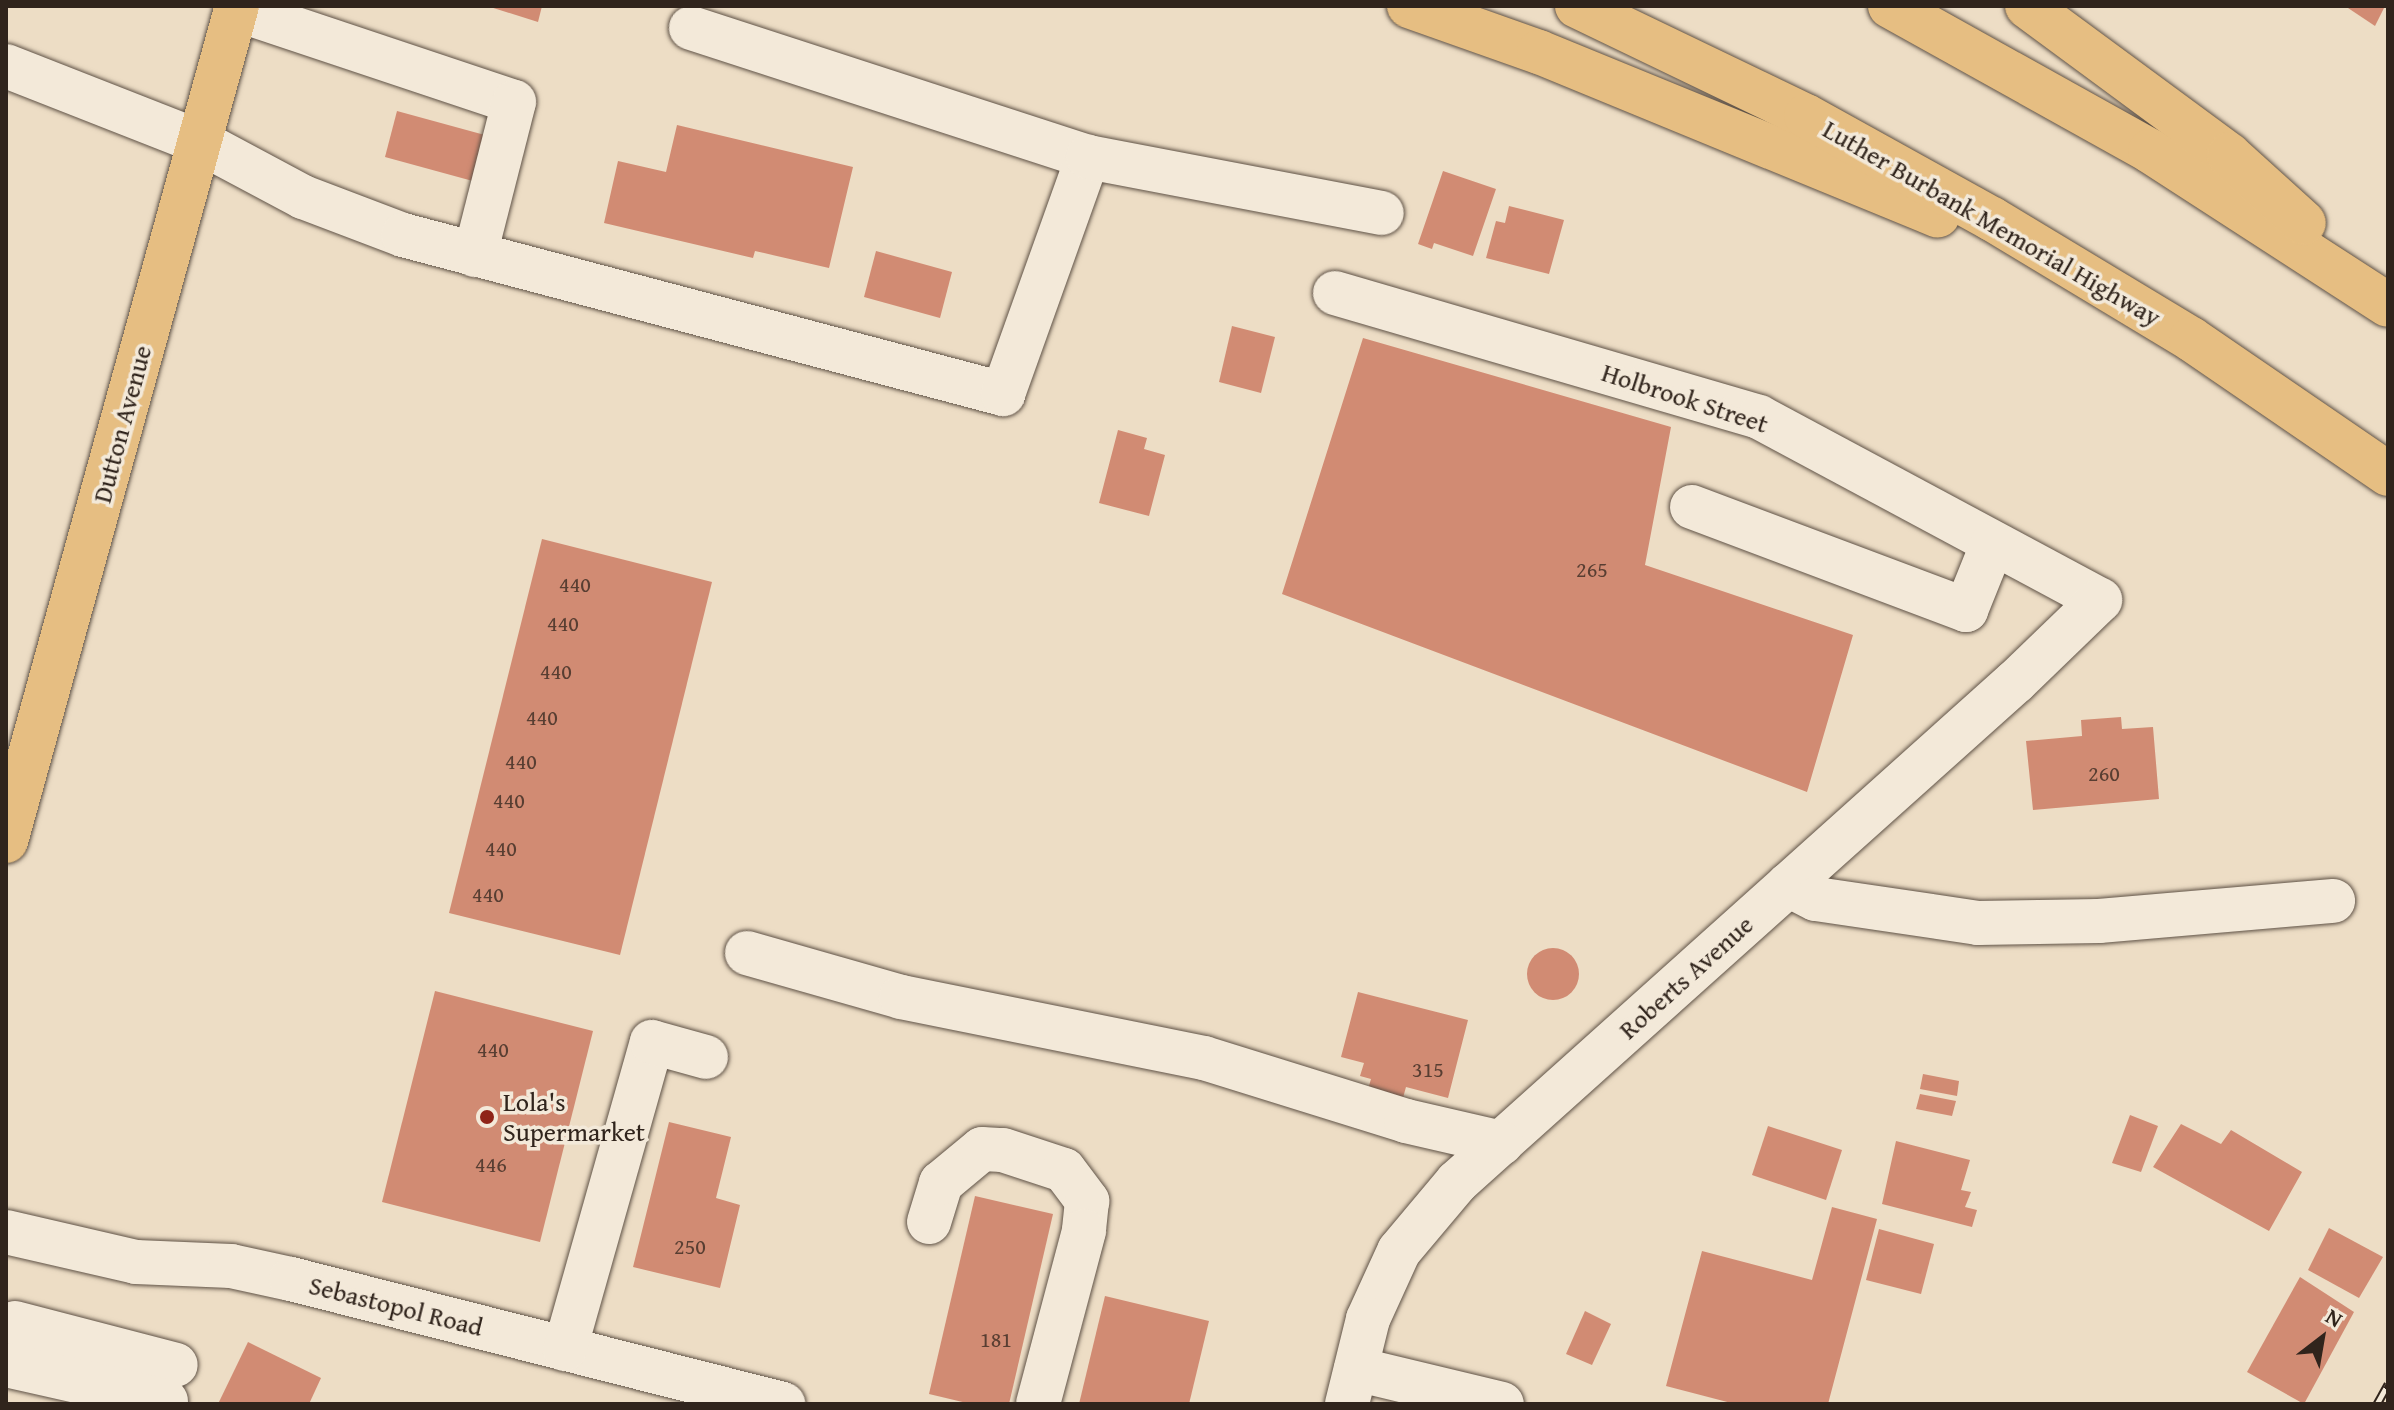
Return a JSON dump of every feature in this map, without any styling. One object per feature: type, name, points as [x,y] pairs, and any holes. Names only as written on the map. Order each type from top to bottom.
[{"type":"main road","points":[[1409,6],[1539,52],[2097,280]]},
{"type":"main road","name":"Luther Burbank Memorial Highway","points":[[1577,6],[1806,116],[2097,280],[2388,474]]},
{"type":"main road","points":[[1890,6],[2150,151],[2388,303]]},
{"type":"main road","points":[[2027,6],[2229,155],[2388,303]]},
{"type":"main road","name":"Dutton Avenue","points":[[6,841],[236,7]]},
{"type":"street","points":[[236,7],[514,102],[475,255]]},
{"type":"street","points":[[691,28],[1088,157],[1382,213]]},
{"type":"street","points":[[6,66],[200,142],[303,197],[475,255],[1003,394],[1088,157]]},
{"type":"street","name":"Holbrook Street","points":[[1335,293],[1759,417],[2100,600]]},
{"type":"street","points":[[1692,507],[1966,610],[1993,543]]},
{"type":"street","name":"Roberts Avenue","points":[[1351,1386],[1368,1319],[1399,1251],[1457,1182],[2100,600]]},
{"type":"street","points":[[1788,885],[1816,899],[1978,923],[2099,921],[2333,901]]},
{"type":"street","points":[[747,953],[901,997],[1204,1058],[1406,1121],[1501,1143]]},
{"type":"street","points":[[565,1349],[652,1042],[706,1057]]},
{"type":"street","points":[[929,1222],[941,1183],[982,1149],[1003,1150],[1064,1170],[1087,1201],[1084,1231],[1038,1404]]},
{"type":"street","name":"Sebastopol Road","points":[[6,1232],[136,1262],[231,1266],[783,1404]]},
{"type":"street","points":[[6,1366],[171,1383],[15,1323]]},
{"type":"street","points":[[6,1366],[43,1404]]},
{"type":"street","points":[[1351,1386],[1502,1404]]},
{"type":"building","points":[[487,6],[542,6],[538,22]]},
{"type":"building","points":[[2345,6],[2385,6],[2375,26]]},
{"type":"building","points":[[397,111],[492,137],[480,183],[385,157]]},
{"type":"building","points":[[677,125],[853,167],[829,268],[755,251],[753,258],[604,223],[618,161],[666,172]]},
{"type":"building","points":[[1443,171],[1496,189],[1473,256],[1434,243],[1432,249],[1418,244]]},
{"type":"building","points":[[1509,206],[1564,220],[1549,274],[1486,258],[1496,221],[1505,223]]},
{"type":"building","points":[[876,251],[952,272],[940,318],[864,297]]},
{"type":"building","points":[[1232,326],[1275,337],[1261,393],[1219,382]]},
{"type":"building","points":[[1363,338],[1671,427],[1645,565],[1853,635],[1807,792],[1282,594]]},
{"type":"building","points":[[1118,430],[1147,438],[1144,449],[1165,455],[1149,516],[1099,503]]},
{"type":"building","points":[[542,539],[712,582],[620,955],[449,913]]},
{"type":"building","points":[[2121,717],[2122,729],[2153,727],[2159,799],[2033,810],[2026,741],[2082,736],[2081,720]]},
{"type":"building","points":[[1553,948],[1571,956],[1579,974],[1571,992],[1553,1000],[1535,992],[1527,974],[1535,956]]},
{"type":"building","name":"Lola's Supermarket","points":[[435,991],[593,1031],[540,1242],[382,1202]]},
{"type":"building","points":[[1358,992],[1468,1020],[1448,1098],[1406,1087],[1399,1112],[1364,1103],[1371,1079],[1360,1076],[1364,1063],[1341,1057]]},
{"type":"building","points":[[1923,1074],[1959,1081],[1957,1096],[1920,1089]]},
{"type":"building","points":[[1920,1094],[1956,1101],[1952,1116],[1916,1109]]},
{"type":"building","points":[[2130,1115],[2158,1126],[2141,1172],[2112,1163]]},
{"type":"building","points":[[669,1122],[731,1137],[716,1198],[740,1205],[720,1288],[633,1267]]},
{"type":"building","points":[[2181,1124],[2221,1144],[2231,1130],[2302,1172],[2269,1231],[2153,1167]]},
{"type":"building","points":[[1768,1126],[1842,1150],[1826,1200],[1752,1175]]},
{"type":"building","points":[[1896,1141],[1970,1160],[1961,1190],[1971,1192],[1965,1207],[1977,1210],[1972,1227],[1882,1204]]},
{"type":"building","points":[[975,1196],[1053,1214],[1009,1404],[971,1404],[929,1394]]},
{"type":"building","points":[[1832,1207],[1877,1219],[1828,1404],[1735,1404],[1666,1386],[1702,1251],[1812,1280]]},
{"type":"building","points":[[2329,1228],[2383,1257],[2359,1298],[2308,1270]]},
{"type":"building","points":[[1879,1229],[1934,1244],[1921,1294],[1866,1280]]},
{"type":"building","points":[[2300,1277],[2354,1312],[2304,1404],[2247,1372]]},
{"type":"building","points":[[1105,1296],[1209,1321],[1189,1404],[1079,1404]]},
{"type":"building","points":[[1585,1311],[1611,1324],[1592,1365],[1566,1354]]},
{"type":"building","points":[[248,1342],[321,1378],[309,1404],[218,1404]]},
{"type":"railway","points":[[2377,1404],[2388,1384]]},
{"type":"place","name":"Lola's Supermarket","points":[[487,1117]]}]
